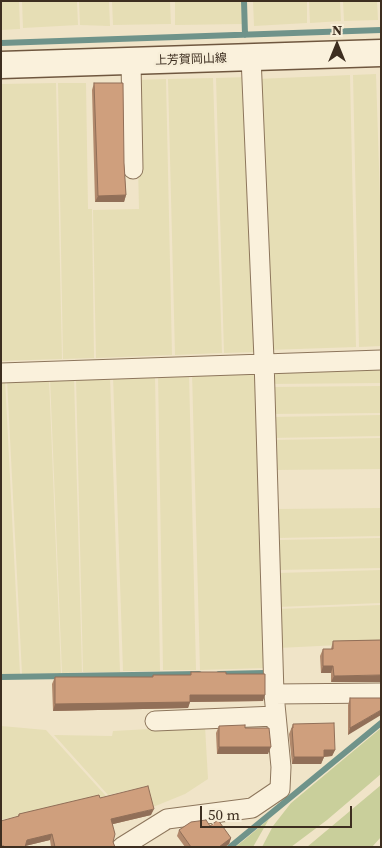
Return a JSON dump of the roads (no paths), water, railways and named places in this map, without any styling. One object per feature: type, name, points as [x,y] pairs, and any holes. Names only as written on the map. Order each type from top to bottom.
[{"type":"main road","name":"上芳賀岡山線","points":[[1,66],[381,53]]},
{"type":"street","points":[[122,847],[167,819],[252,808],[280,789],[281,767],[274,694],[264,358],[252,58]]},
{"type":"street","points":[[131,62],[133,169]]},
{"type":"street","points":[[1,373],[264,358],[381,360]]},
{"type":"street","points":[[274,694],[381,692]]},
{"type":"street","points":[[154,721],[276,716]]},
{"type":"waterway","points":[[244,1],[245,35]]},
{"type":"waterway","points":[[1,43],[381,30]]},
{"type":"waterway","points":[[219,674],[265,673]]},
{"type":"waterway","points":[[1,677],[199,674]]},
{"type":"waterway","points":[[230,847],[381,723]]}]
